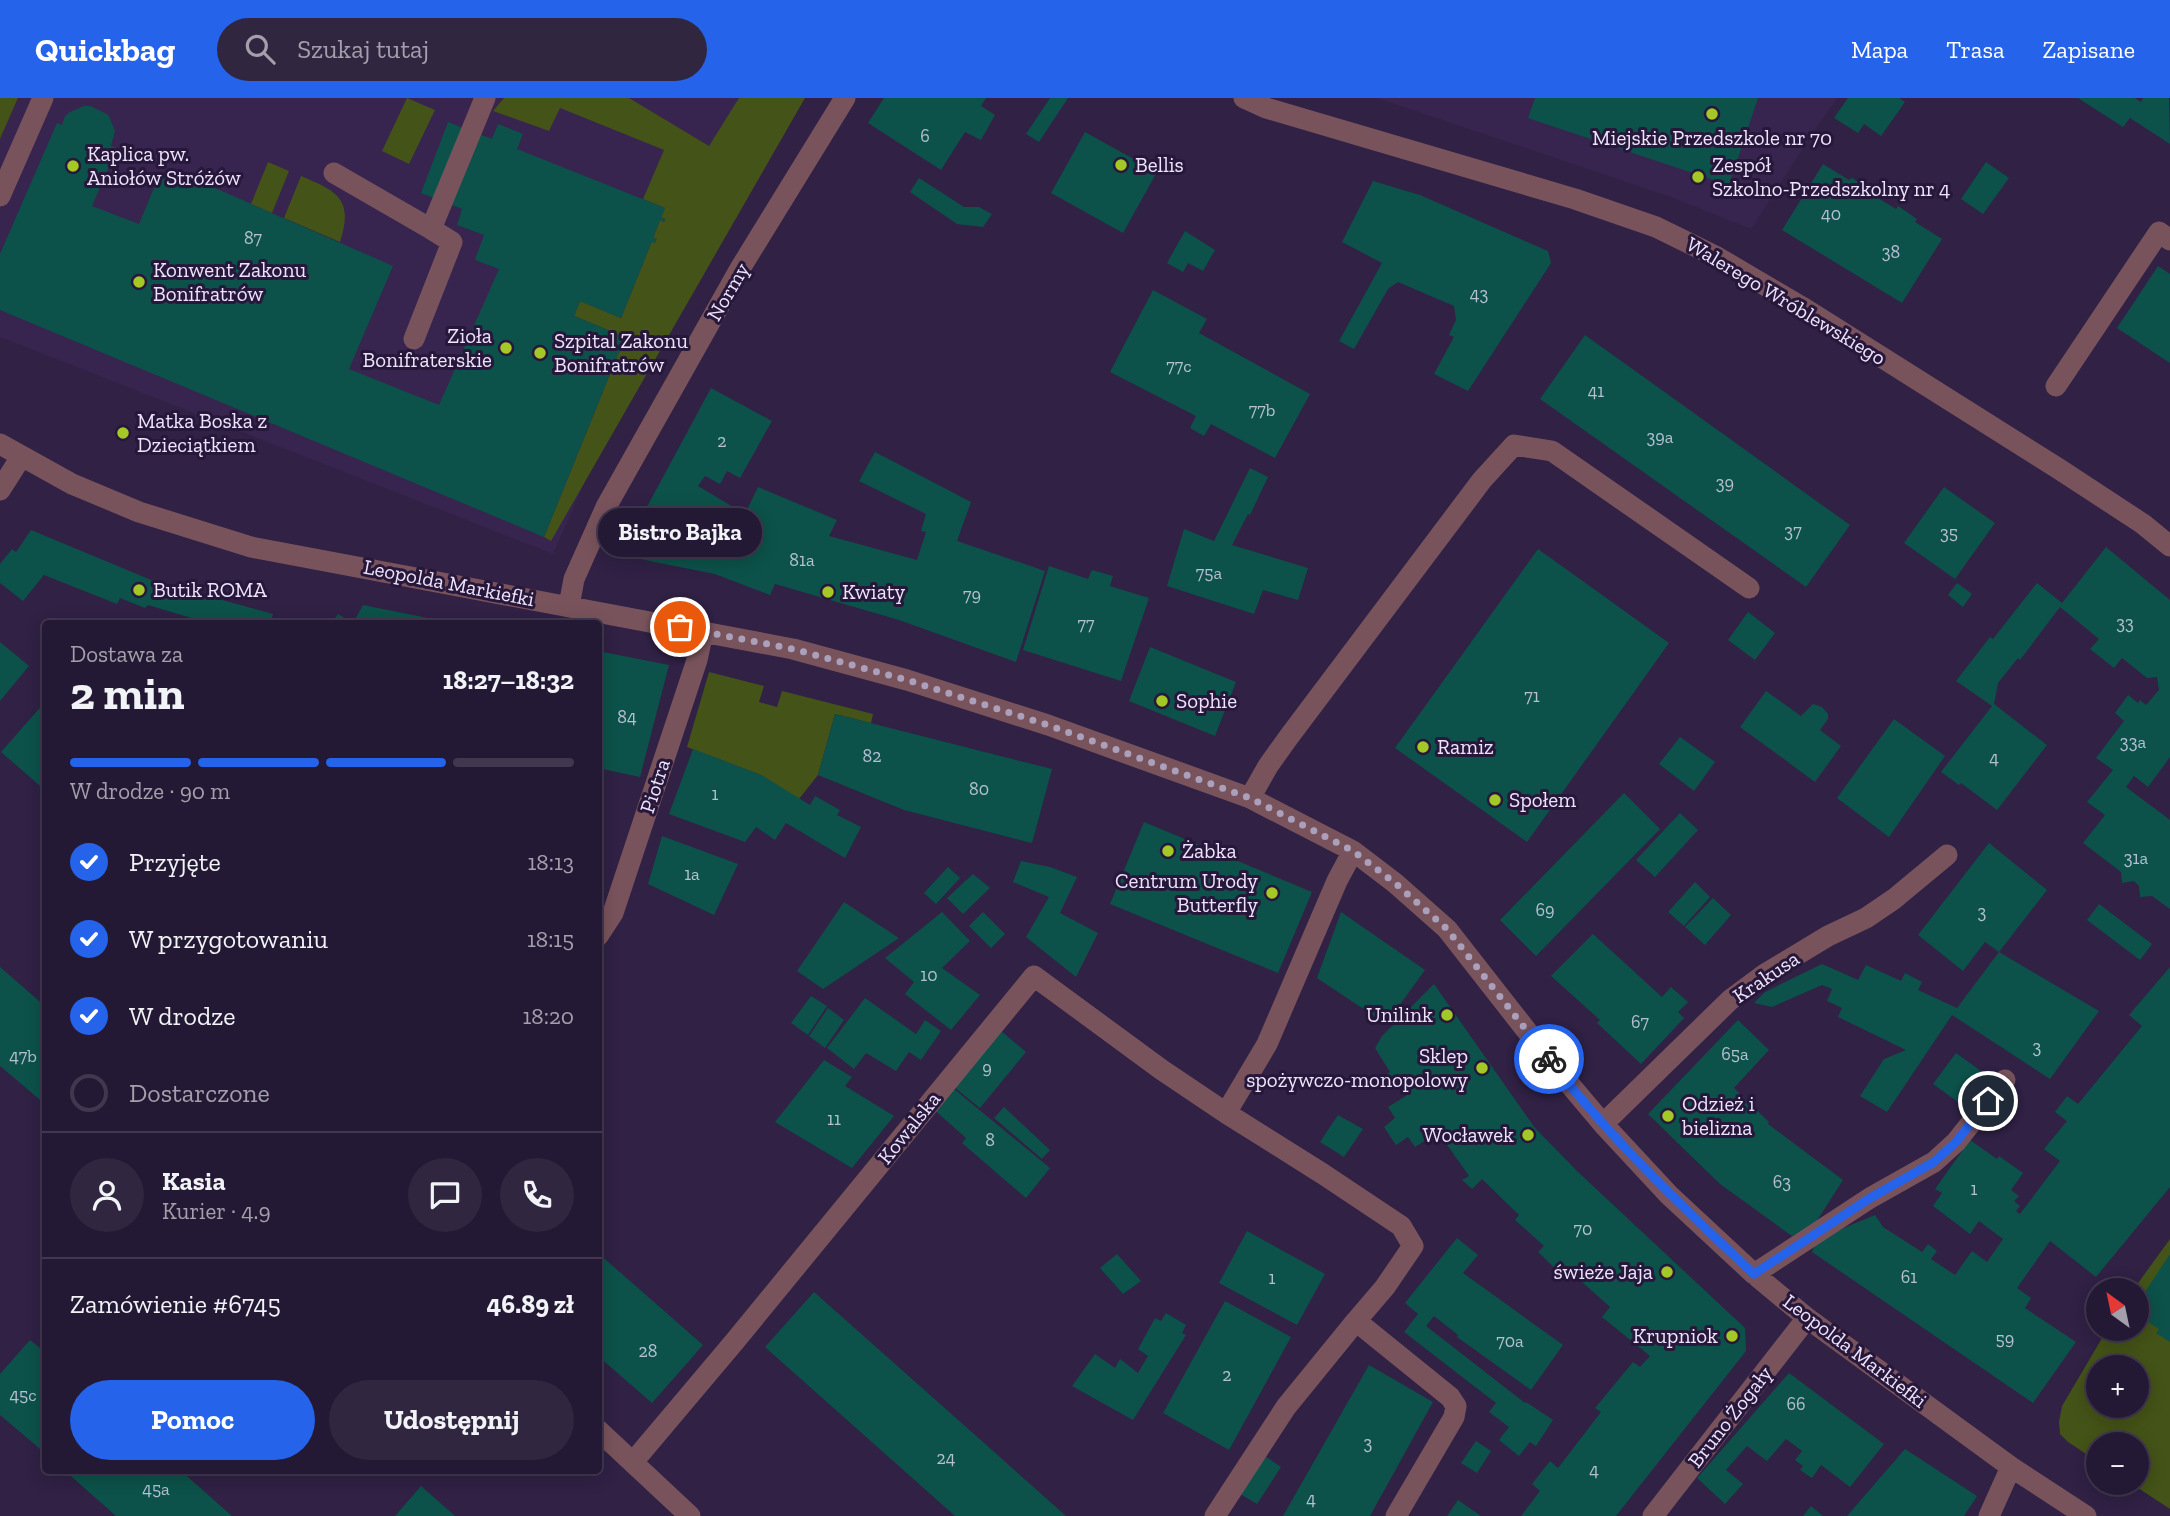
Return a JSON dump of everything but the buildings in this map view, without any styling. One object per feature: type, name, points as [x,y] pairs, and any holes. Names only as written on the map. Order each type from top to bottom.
[{"type":"street","points":[[0,196],[43,98]]},
{"type":"street","points":[[430,229],[485,98]]},
{"type":"street","name":"Normy","points":[[569,606],[574,579],[606,508],[741,267],[845,98]]},
{"type":"street","name":"Walerego Wróblewskiego","points":[[1244,98],[1266,108],[1575,199],[1656,227],[1705,251],[1802,307],[2059,469],[2143,524],[2170,546]]},
{"type":"street","points":[[334,173],[452,242],[414,339]]},
{"type":"street","points":[[2056,386],[2159,232],[2170,240]]},
{"type":"street","name":"Leopolda Markiefki","points":[[0,444],[72,484],[139,512],[251,547],[793,649],[907,680],[1048,725],[1250,798],[1353,851],[1395,883],[1447,929],[1603,1124],[1670,1195],[1754,1274],[1807,1318],[2011,1467],[2086,1516]]},
{"type":"street","points":[[1250,798],[1288,737],[1482,480],[1514,445],[1552,451],[1749,588]]},
{"type":"street","points":[[0,490],[21,457]]},
{"type":"street","name":"Piotra","points":[[602,930],[613,913],[703,632]]},
{"type":"street","points":[[1226,1113],[1267,1044],[1337,881],[1353,851]]},
{"type":"street","name":"Krakusa","points":[[1603,1124],[1730,1000],[1765,974],[1828,936],[1875,912],[1947,855]]},
{"type":"street","name":"Kowalska","points":[[633,1462],[736,1341],[1034,975],[1162,1070],[1401,1226],[1413,1246],[1385,1287],[1286,1407],[1215,1516]]},
{"type":"street","points":[[1754,1274],[1870,1198],[1934,1162],[1956,1142],[2005,1080]]},
{"type":"street","name":"Bruno Żogały","points":[[1653,1516],[1807,1318]]},
{"type":"street","points":[[1356,1321],[1450,1397],[1456,1406],[1454,1416],[1396,1516]]},
{"type":"street","points":[[602,1434],[690,1516]]},
{"type":"street","points":[[1989,1516],[2011,1467]]},
{"type":"shaded area","points":[[18,98],[785,98],[664,304],[553,554],[0,337],[0,139]]},
{"type":"shaded area","name":"Zespół Szkolno-Przedszkolny nr 4","points":[[1377,98],[1838,98],[1751,229],[1671,197]]},
{"type":"green space","points":[[0,98],[18,98],[0,139]]},
{"type":"green space","points":[[407,98],[435,110],[409,164],[382,151]]},
{"type":"green space","points":[[504,98],[629,98],[709,146],[739,98],[805,98],[551,541],[544,537],[625,337],[574,316],[580,301],[621,318],[652,241],[655,243],[656,239],[653,238],[660,220],[664,222],[665,219],[661,217],[665,208],[643,199],[664,150],[560,108],[549,131],[493,111]]},
{"type":"green space","points":[[268,162],[289,171],[272,213],[251,204]]},
{"type":"green space","points":[[301,176],[333,192],[339,198],[345,216],[340,242],[284,218]]},
{"type":"green space","points":[[709,672],[764,686],[759,702],[777,707],[782,691],[873,714],[871,723],[835,714],[818,775],[799,799],[761,775],[687,747]]},
{"type":"green space","points":[[2170,1239],[2170,1509],[2149,1495],[2149,1432],[2086,1432],[2086,1454],[2060,1434],[2062,1406],[2086,1365],[2086,1418],[2149,1418],[2149,1355],[2092,1355],[2100,1341],[2149,1341],[2149,1278],[2142,1278]]},
{"type":"way so far","points":[[680,627],[793,649],[907,680],[1048,725],[1250,798],[1353,851],[1395,883],[1447,929],[1549,1059]]},
{"type":"place","name":"Miejskie Przedszkole nr 70","points":[[1712,114]]},
{"type":"place","name":"Bellis","points":[[1121,165]]},
{"type":"place","name":"Kaplica pw. Aniołów Stróżów","points":[[73,166]]},
{"type":"place","name":"Zespół Szkolno-Przedszkolny nr 4","points":[[1698,177]]},
{"type":"place","name":"Konwent Zakonu Bonifratrów","points":[[139,282]]},
{"type":"place","name":"Zioła Bonifraterskie","points":[[506,348]]},
{"type":"place","name":"Szpital Zakonu Bonifratrów","points":[[540,353]]},
{"type":"place","name":"Matka Boska z Dzieciątkiem","points":[[123,433]]},
{"type":"place","name":"Butik ROMA","points":[[139,590]]},
{"type":"place","name":"Kwiaty","points":[[828,592]]},
{"type":"place","name":"Bistro Bajka","points":[[680,627]]},
{"type":"place","name":"Sophie","points":[[1162,701]]},
{"type":"place","name":"Ramiz","points":[[1423,747]]},
{"type":"place","name":"Społem","points":[[1495,800]]},
{"type":"place","name":"Żabka","points":[[1168,851]]},
{"type":"place","name":"Centrum Urody Butterfly","points":[[1272,893]]},
{"type":"place","name":"Unilink","points":[[1447,1015]]},
{"type":"place","name":"Sklep spożywczo-monopolowy","points":[[1482,1068]]},
{"type":"place","name":"Odzież i bielizna","points":[[1668,1116]]},
{"type":"place","name":"Wocławek","points":[[1528,1135]]},
{"type":"place","name":"świeże Jaja","points":[[1667,1272]]},
{"type":"place","name":"Krupniok","points":[[1732,1336]]},
{"type":"route","points":[[1549,1059],[1603,1124],[1670,1195],[1754,1274],[1870,1198],[1934,1162],[1956,1142],[1988,1101]]}]
